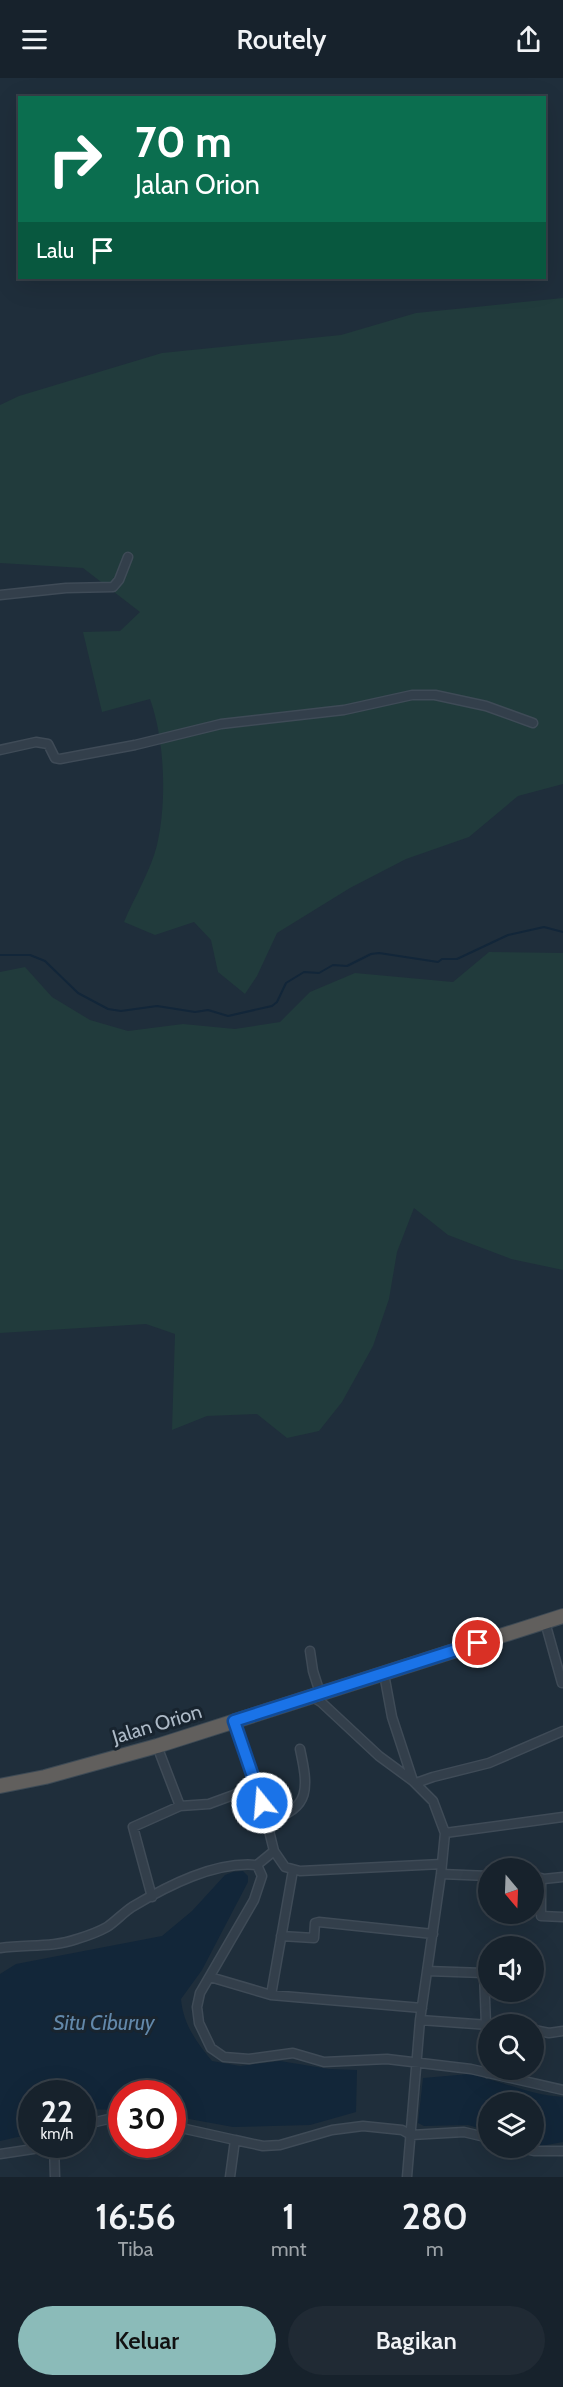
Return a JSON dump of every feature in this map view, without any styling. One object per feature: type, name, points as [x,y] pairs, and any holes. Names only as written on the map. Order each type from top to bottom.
[{"type":"highway","name":"Jalan Orion","points":[[0,1786],[45,1777],[157,1746],[563,1616]]},
{"type":"street","points":[[0,595],[66,588],[113,587],[119,580],[128,557]]},
{"type":"street","points":[[0,750],[36,742],[48,744],[55,758],[60,759],[135,745],[221,724],[344,710],[412,695],[435,695],[486,706],[533,723]]},
{"type":"street","points":[[544,1622],[562,1683]]},
{"type":"street","points":[[310,1651],[315,1695],[378,1756],[414,1782],[433,1801],[445,1833],[420,2020],[407,2177]]},
{"type":"street","points":[[384,1674],[392,1717],[414,1782]]},
{"type":"street","points":[[234,1721],[258,1786],[274,1851],[285,1867],[293,1870],[442,1864]]},
{"type":"street","points":[[414,1782],[489,1763],[563,1731]]},
{"type":"street","points":[[157,1746],[180,1806]]},
{"type":"street","points":[[267,1820],[294,1809],[305,1794],[306,1775],[300,1749]]},
{"type":"street","points":[[152,1897],[133,1827],[180,1806],[209,1803],[258,1786]]},
{"type":"street","points":[[445,1833],[563,1817]]},
{"type":"street","points":[[0,1948],[51,1945],[75,1940],[107,1927],[131,1908],[181,1882],[220,1868],[240,1864],[257,1865],[274,1851]]},
{"type":"street","points":[[257,1865],[262,1876],[254,1900],[200,1993],[197,2007],[199,2024],[211,2048],[224,2057],[256,2059],[293,2053],[324,2062],[387,2059],[478,2071]]},
{"type":"street","points":[[271,1995],[293,1870]]},
{"type":"street","points":[[441,1874],[478,1876]]},
{"type":"street","points":[[544,1878],[563,1877]]},
{"type":"street","points":[[544,1916],[563,1917]]},
{"type":"street","points":[[281,1936],[314,1938],[315,1923],[319,1922],[433,1934]]},
{"type":"street","points":[[427,1971],[484,1973],[487,2014]]},
{"type":"street","points":[[210,1977],[271,1995],[422,2008]]},
{"type":"street","points":[[420,2020],[478,2027]]},
{"type":"street","points":[[544,2032],[563,2031]]},
{"type":"street","points":[[518,2080],[563,2090]]},
{"type":"street","points":[[186,2129],[263,2146],[280,2145],[332,2130],[363,2126],[402,2130],[411,2135],[464,2132],[478,2135]]},
{"type":"street","points":[[230,2177],[235,2140]]},
{"type":"street","points":[[0,2154],[18,2151]]},
{"type":"street","points":[[544,2151],[563,2151]]},
{"type":"street","points":[[54,2158],[55,2177]]},
{"type":"green space","points":[[563,298],[563,784],[518,796],[469,837],[406,859],[350,888],[277,933],[257,976],[245,994],[218,972],[211,940],[194,922],[155,935],[124,922],[151,864],[157,845],[163,791],[159,733],[150,699],[102,712],[83,632],[120,631],[140,612],[83,568],[0,563],[0,405],[19,396],[162,353],[341,335],[416,313]]},
{"type":"green space","points":[[489,952],[563,953],[563,1270],[511,1259],[448,1235],[414,1208],[397,1252],[389,1299],[373,1346],[342,1402],[319,1431],[287,1438],[257,1414],[207,1416],[172,1430],[175,1334],[146,1324],[0,1333],[0,972],[25,967],[52,997],[90,1020],[128,1031],[183,1024],[235,1029],[280,1022],[310,992],[355,973],[453,982]]},
{"type":"water","name":"Situ Ciburuy","points":[[243,1871],[248,1876],[248,1882],[202,1970],[181,1999],[188,2025],[212,2061],[240,2066],[280,2061],[329,2069],[357,2070],[356,2112],[310,2125],[233,2127],[186,2118],[186,2080],[108,2080],[108,2110],[96,2109],[96,2080],[18,2080],[18,2137],[0,2141],[0,1974],[16,1964],[162,1936],[192,1911],[225,1875]]},
{"type":"water","points":[[469,2074],[478,2076],[478,2080],[491,2080],[532,2092],[478,2092],[478,2128],[468,2125],[424,2126],[418,2123],[423,2078]]},
{"type":"water","points":[[544,2095],[563,2097],[563,2142],[544,2145]]},
{"type":"waterway","points":[[0,955],[30,955],[45,961],[78,993],[108,1009],[121,1011],[157,1006],[195,1012],[208,1010],[228,1016],[272,1006],[277,1002],[286,983],[304,972],[319,973],[333,965],[347,966],[371,954],[379,953],[438,962],[442,959],[457,959],[508,935],[544,927],[563,932]]},
{"type":"route","points":[[262,1803],[234,1721],[478,1643]]}]
